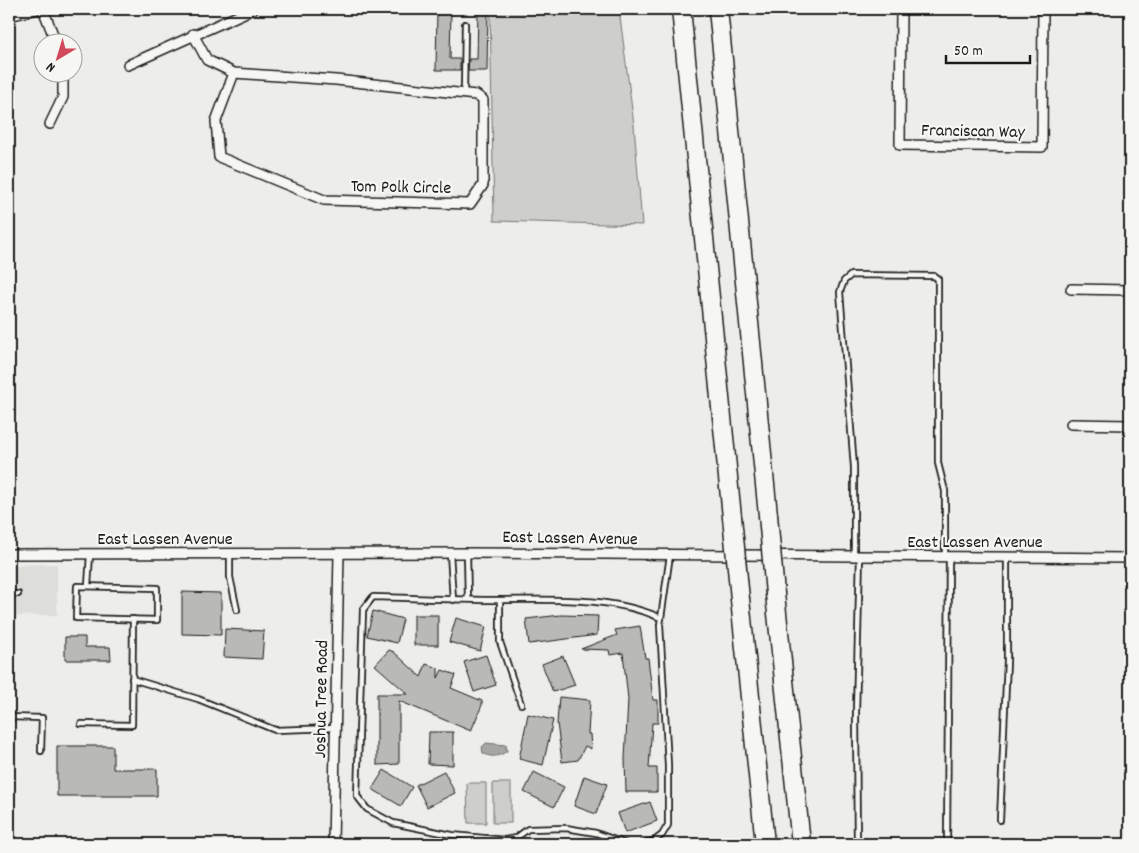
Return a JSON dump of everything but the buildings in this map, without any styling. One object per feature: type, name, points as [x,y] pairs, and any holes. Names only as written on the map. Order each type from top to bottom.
[{"type":"highway","points":[[672,9],[675,30],[685,43]]},
{"type":"highway","points":[[681,9],[765,844]]},
{"type":"highway","points":[[718,9],[801,844]]},
{"type":"highway","points":[[727,103],[729,9]]},
{"type":"street","points":[[9,16],[38,9]]},
{"type":"street","points":[[42,9],[52,32]]},
{"type":"street","points":[[128,65],[193,34],[253,9]]},
{"type":"street","name":"Franciscan Way","points":[[901,9],[900,144],[1042,147],[1043,9]]},
{"type":"street","name":"Tom Polk Circle","points":[[193,34],[207,60],[234,73],[336,80],[476,95],[483,100],[483,185],[470,204],[324,200],[219,157],[216,121],[234,73]]},
{"type":"street","points":[[50,124],[63,97],[63,82]]},
{"type":"street","points":[[1072,289],[1130,290]]},
{"type":"street","points":[[1071,424],[1130,424]]},
{"type":"street","name":"East Lassen Avenue","points":[[9,554],[467,553],[1130,558]]},
{"type":"street","name":"Joshua Tree Road","points":[[333,844],[339,554]]},
{"type":"lane","points":[[464,93],[466,24]]},
{"type":"lane","points":[[856,844],[857,556],[854,467],[840,292],[844,281],[851,275],[934,276],[938,279],[938,463],[945,491],[947,557],[947,844]]},
{"type":"lane","points":[[450,553],[454,600]]},
{"type":"lane","points":[[467,553],[468,599]]},
{"type":"lane","points":[[88,586],[90,554]]},
{"type":"lane","points":[[230,554],[230,576],[237,610]]},
{"type":"lane","points":[[641,844],[654,841],[662,835],[668,825],[668,765],[661,618],[670,555]]},
{"type":"lane","points":[[1000,820],[1007,661],[1007,557]]},
{"type":"lane","points":[[77,586],[88,586],[158,588],[157,620],[76,618],[77,586]]},
{"type":"lane","points":[[9,594],[18,594]]},
{"type":"lane","points":[[626,844],[596,833],[566,828],[528,829],[516,838],[505,840],[452,835],[393,823],[366,809],[357,796],[362,610],[372,597],[586,601],[627,606],[661,618]]},
{"type":"lane","points":[[500,600],[500,642],[521,704]]},
{"type":"lane","points":[[81,724],[132,725],[133,619]]},
{"type":"lane","points":[[132,679],[198,699],[275,730],[335,728]]},
{"type":"lane","points":[[9,717],[42,718],[41,751]]},
{"type":"shaded area","points":[[490,9],[619,9],[634,125],[642,225],[494,221]]},
{"type":"shaded area","points":[[57,564],[57,615],[9,616],[9,565]]},
{"type":"shaded area","points":[[486,743],[506,745],[507,751],[501,755],[486,755],[483,753],[482,747]]},
{"type":"shaded area","points":[[467,783],[486,783],[486,823],[468,823]]},
{"type":"shaded area","points":[[493,783],[511,783],[511,823],[493,823]]}]
